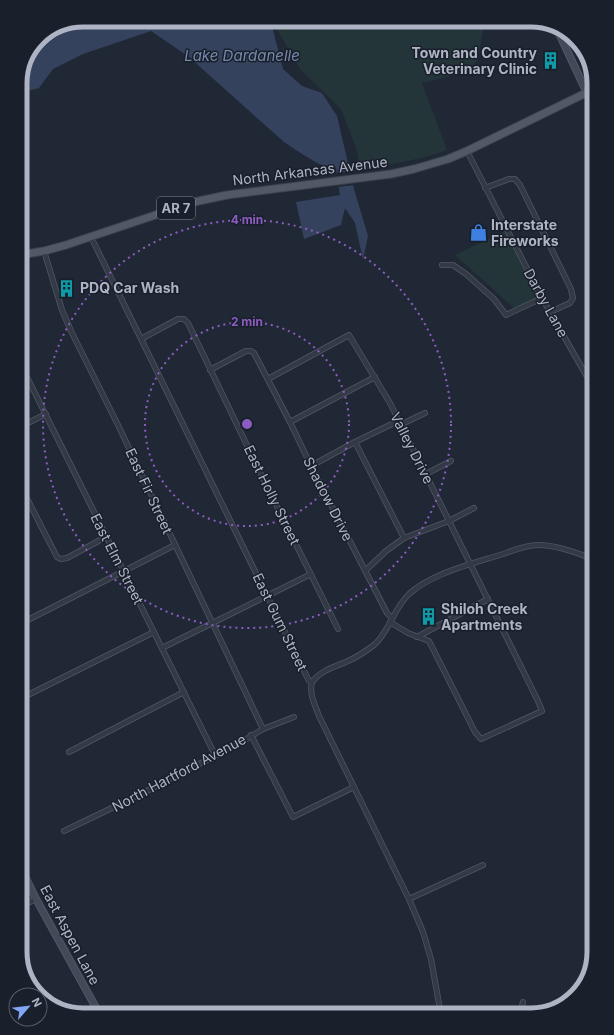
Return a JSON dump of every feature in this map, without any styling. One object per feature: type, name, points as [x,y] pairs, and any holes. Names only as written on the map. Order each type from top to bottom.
[{"type":"main road","name":"North Arkansas Avenue","points":[[27,254],[44,251],[91,237],[194,202],[211,198],[259,190],[391,174],[414,169],[448,159],[467,151],[587,93]]},
{"type":"street","points":[[561,35],[587,84]]},
{"type":"street","name":"Darby Lane","points":[[467,151],[542,298],[587,377]]},
{"type":"street","points":[[486,188],[509,179],[515,180],[520,185],[571,289],[573,298],[570,302],[550,312]]},
{"type":"street","name":"East Gum Street","points":[[91,237],[307,677],[309,681],[312,682],[312,698],[319,716],[410,898],[431,958],[440,1008]]},
{"type":"street","name":"East Fir Street","points":[[44,251],[62,310],[71,331],[115,418],[263,729]]},
{"type":"street","points":[[442,265],[453,265],[466,274],[494,299],[506,316],[542,298]]},
{"type":"street","name":"East Holly Street","points":[[141,339],[178,319],[184,319],[188,322],[210,370],[338,629]]},
{"type":"street","name":"Valley Drive","points":[[268,379],[349,336],[390,403],[542,711],[481,739],[475,732],[429,641],[417,637]]},
{"type":"street","name":"Shadow Drive","points":[[210,370],[246,351],[251,351],[254,353],[391,620]]},
{"type":"street","name":"East Elm Street","points":[[27,377],[215,755]]},
{"type":"street","points":[[290,422],[375,377]]},
{"type":"street","points":[[311,466],[355,442],[425,413]]},
{"type":"street","points":[[27,424],[46,414]]},
{"type":"street","points":[[355,442],[404,538]]},
{"type":"street","points":[[426,474],[451,461]]},
{"type":"street","points":[[27,499],[57,557],[61,559],[67,558],[106,537]]},
{"type":"street","points":[[366,571],[386,551],[404,538],[449,521],[474,508]]},
{"type":"street","points":[[27,620],[175,545]]},
{"type":"street","points":[[312,682],[329,668],[348,660],[378,641],[400,603],[415,589],[435,578],[470,564],[522,548],[537,545],[552,546],[587,557]]},
{"type":"street","points":[[162,648],[311,574]]},
{"type":"street","points":[[391,620],[408,634],[417,637],[488,599]]},
{"type":"street","points":[[27,696],[154,632]]},
{"type":"street","points":[[69,752],[184,692]]},
{"type":"street","name":"North Hartford Avenue","points":[[64,831],[141,794],[238,744],[263,729],[294,717]]},
{"type":"street","points":[[251,735],[293,817],[354,787]]},
{"type":"street","points":[[410,898],[483,864]]},
{"type":"street","name":"East Aspen Lane","points":[[27,880],[96,1008]]},
{"type":"street","points":[[27,904],[36,899]]},
{"type":"street","points":[[522,1008],[524,1002]]},
{"type":"shaded area","points":[[276,27],[484,27],[478,59],[468,72],[422,83],[447,150],[426,157],[360,171],[357,150],[341,109],[300,69]]},
{"type":"shaded area","points":[[505,231],[538,297],[514,308],[455,255]]},
{"type":"water","name":"Lake Dardanelle","points":[[272,27],[283,69],[302,86],[322,93],[337,116],[354,189],[368,236],[363,260],[355,223],[345,208],[341,225],[304,239],[296,202],[340,195],[336,168],[319,164],[284,142],[189,57],[151,31],[83,54],[53,69],[39,88],[27,91],[27,79],[33,58],[39,49],[52,36],[72,28]]},
{"type":"pier","points":[[352,171],[355,185],[337,187],[335,173]]},
{"type":"place","name":"Town and Country Veterinary Clinic","points":[[550,61]]},
{"type":"place","name":"Interstate Fireworks","points":[[478,233]]},
{"type":"place","name":"PDQ Car Wash","points":[[67,288]]},
{"type":"place","name":"Shiloh Creek Apartments","points":[[428,617]]}]
